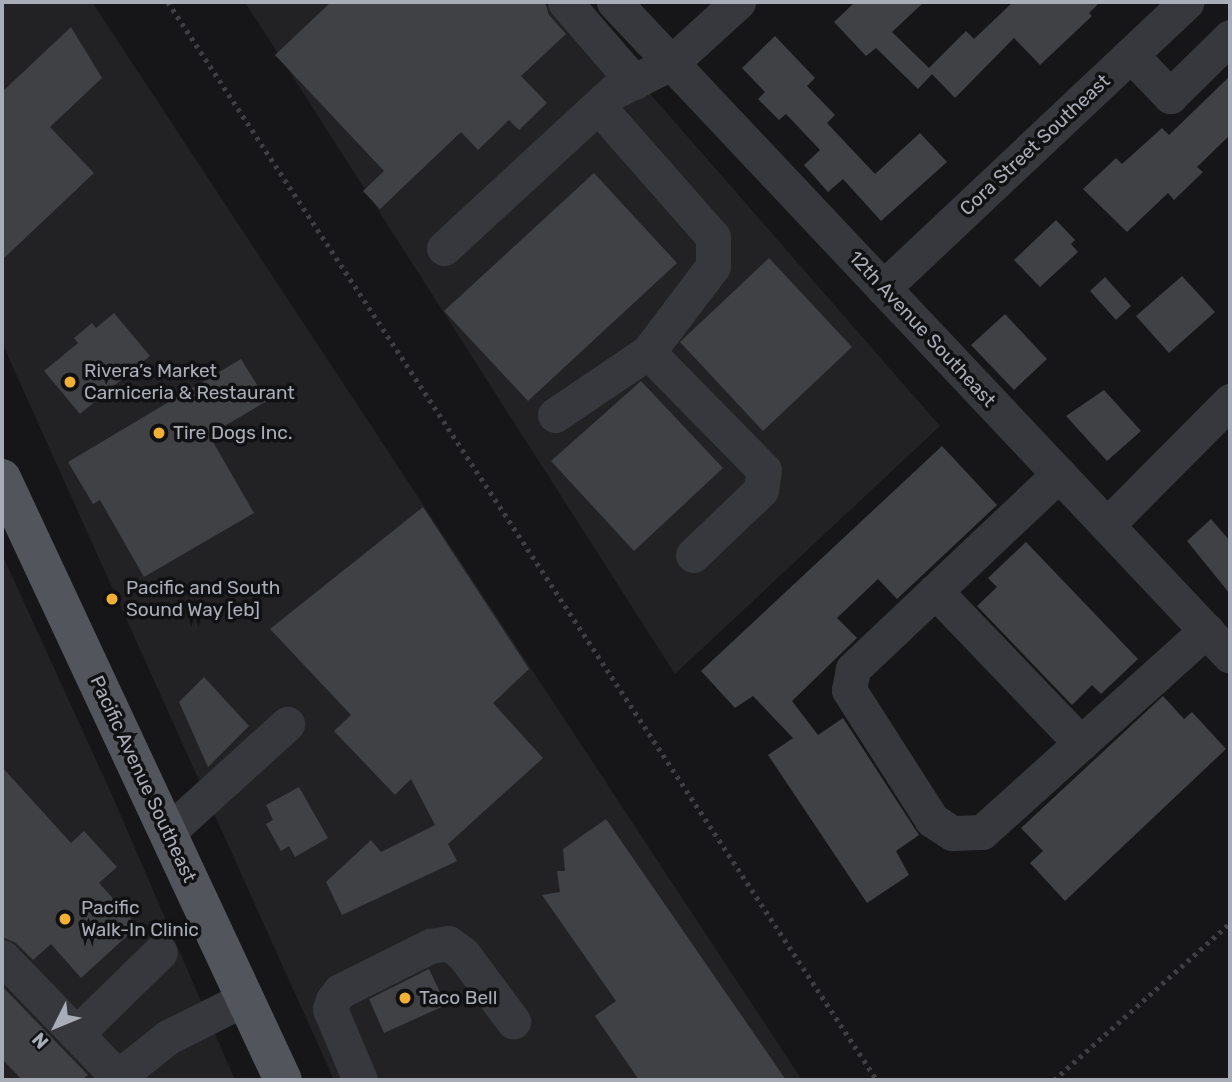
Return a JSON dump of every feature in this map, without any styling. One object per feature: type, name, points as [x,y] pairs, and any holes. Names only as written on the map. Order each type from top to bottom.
[{"type":"main road","name":"Pacific Avenue Southeast","points":[[2,478],[283,1080]]},
{"type":"street","points":[[565,2],[634,82]]},
{"type":"street","name":"12th Avenue Southeast","points":[[614,2],[1230,656]]},
{"type":"street","points":[[444,248],[598,106],[634,82],[671,63],[738,2]]},
{"type":"street","name":"Cora Street Southeast","points":[[883,288],[1187,2]]},
{"type":"street","points":[[1131,55],[1170,96],[1230,37]]},
{"type":"street","points":[[555,415],[648,352],[713,266],[713,237],[598,106]]},
{"type":"street","points":[[648,352],[764,470],[761,490],[693,555]]},
{"type":"street","points":[[1107,525],[1230,401]]},
{"type":"street","points":[[1059,474],[853,669],[849,690],[932,820],[952,833],[982,832],[1206,631]]},
{"type":"street","points":[[935,591],[1081,743]]},
{"type":"street","points":[[168,832],[287,724]]},
{"type":"street","points":[[360,1080],[330,1009],[333,1000],[340,991],[430,946],[449,943],[463,954],[513,1021]]},
{"type":"street","points":[[76,1034],[160,952]]},
{"type":"street","points":[[2,957],[116,1078],[168,1037],[246,998]]},
{"type":"path","points":[[168,2],[877,1080]]},
{"type":"path","points":[[1054,1080],[1230,923]]},
{"type":"shaded area","points":[[2,2],[92,2],[802,1080],[334,1080],[2,343]]},
{"type":"shaded area","points":[[245,2],[570,2],[940,426],[675,674]]},
{"type":"shaded area","points":[[2,554],[112,795],[235,1080],[2,1080]]},
{"type":"building","points":[[331,2],[545,2],[549,15],[566,34],[521,76],[547,103],[519,130],[509,120],[478,150],[461,132],[380,209],[363,191],[384,171],[275,55]]},
{"type":"building","points":[[855,2],[924,2],[892,32],[929,68],[966,31],[974,39],[1013,2],[1100,2],[1089,13],[1092,16],[1040,65],[1014,38],[955,98],[932,74],[918,89],[876,48],[866,56],[834,22]]},
{"type":"building","points":[[71,27],[102,78],[50,127],[94,173],[2,260],[2,92]]},
{"type":"building","points":[[775,36],[815,78],[807,86],[835,115],[827,123],[875,174],[920,133],[947,162],[881,221],[843,179],[828,192],[804,165],[820,150],[786,114],[779,120],[758,99],[765,92],[742,68]]},
{"type":"building","points":[[1230,76],[1230,135],[1197,167],[1203,172],[1174,200],[1168,193],[1127,232],[1083,189],[1116,158],[1122,164],[1162,128],[1169,135]]},
{"type":"building","points":[[594,173],[677,263],[528,401],[444,311]]},
{"type":"building","points":[[1056,220],[1075,240],[1071,244],[1078,252],[1040,287],[1014,260]]},
{"type":"building","points":[[769,258],[852,347],[763,431],[680,342]]},
{"type":"building","points":[[1182,276],[1215,312],[1169,353],[1136,316]]},
{"type":"building","points":[[1105,277],[1131,306],[1116,320],[1090,291]]},
{"type":"building","points":[[114,313],[150,356],[80,414],[44,371],[78,343],[74,338],[92,323],[96,328]]},
{"type":"building","points":[[1005,314],[1047,359],[1014,390],[971,345]]},
{"type":"building","points":[[241,359],[267,401],[209,435],[254,513],[144,577],[100,500],[93,504],[68,462]]},
{"type":"building","points":[[641,381],[723,468],[634,551],[551,461]]},
{"type":"building","points":[[1104,390],[1141,431],[1107,461],[1066,416]]},
{"type":"building","points":[[942,446],[997,505],[897,599],[878,579],[837,618],[857,638],[792,701],[818,735],[843,718],[919,835],[896,851],[909,875],[867,903],[768,755],[793,738],[753,696],[735,708],[701,671]]},
{"type":"building","points":[[423,507],[529,669],[493,703],[543,758],[448,844],[457,861],[342,915],[326,882],[371,840],[381,852],[435,825],[411,779],[395,795],[334,731],[351,715],[270,629]]},
{"type":"building","points":[[1211,519],[1230,541],[1230,594],[1187,541]]},
{"type":"building","points":[[1026,542],[1138,659],[1101,694],[1092,685],[1072,705],[977,606],[997,587],[988,578]]},
{"type":"building","points":[[204,677],[249,726],[208,767],[179,702]]},
{"type":"building","points":[[1163,696],[1184,719],[1192,712],[1226,749],[1065,901],[1030,863],[1043,851],[1021,828]]},
{"type":"building","points":[[2,767],[71,843],[84,831],[117,867],[99,883],[138,926],[81,978],[51,944],[33,960],[16,943],[2,937]]},
{"type":"building","points":[[299,787],[328,838],[295,857],[289,846],[281,851],[266,824],[273,820],[266,805]]},
{"type":"building","points":[[606,819],[786,1080],[639,1080],[595,1016],[616,1001],[542,895],[560,892],[557,871],[565,871],[563,849]]},
{"type":"building","name":"Taco Bell","points":[[429,969],[446,1005],[384,1033],[369,999]]},
{"type":"building","points":[[2,986],[88,1075],[81,1080],[22,1080],[2,1059]]},
{"type":"place","name":"Rivera’s Market Carniceria & Restaurant","points":[[70,382]]},
{"type":"place","name":"Tire Dogs Inc.","points":[[159,433]]},
{"type":"place","name":"Pacific and South Sound Way [eb]","points":[[112,599]]},
{"type":"place","name":"Pacific Walk-In Clinic","points":[[65,919]]},
{"type":"place","name":"Taco Bell","points":[[405,998]]}]
